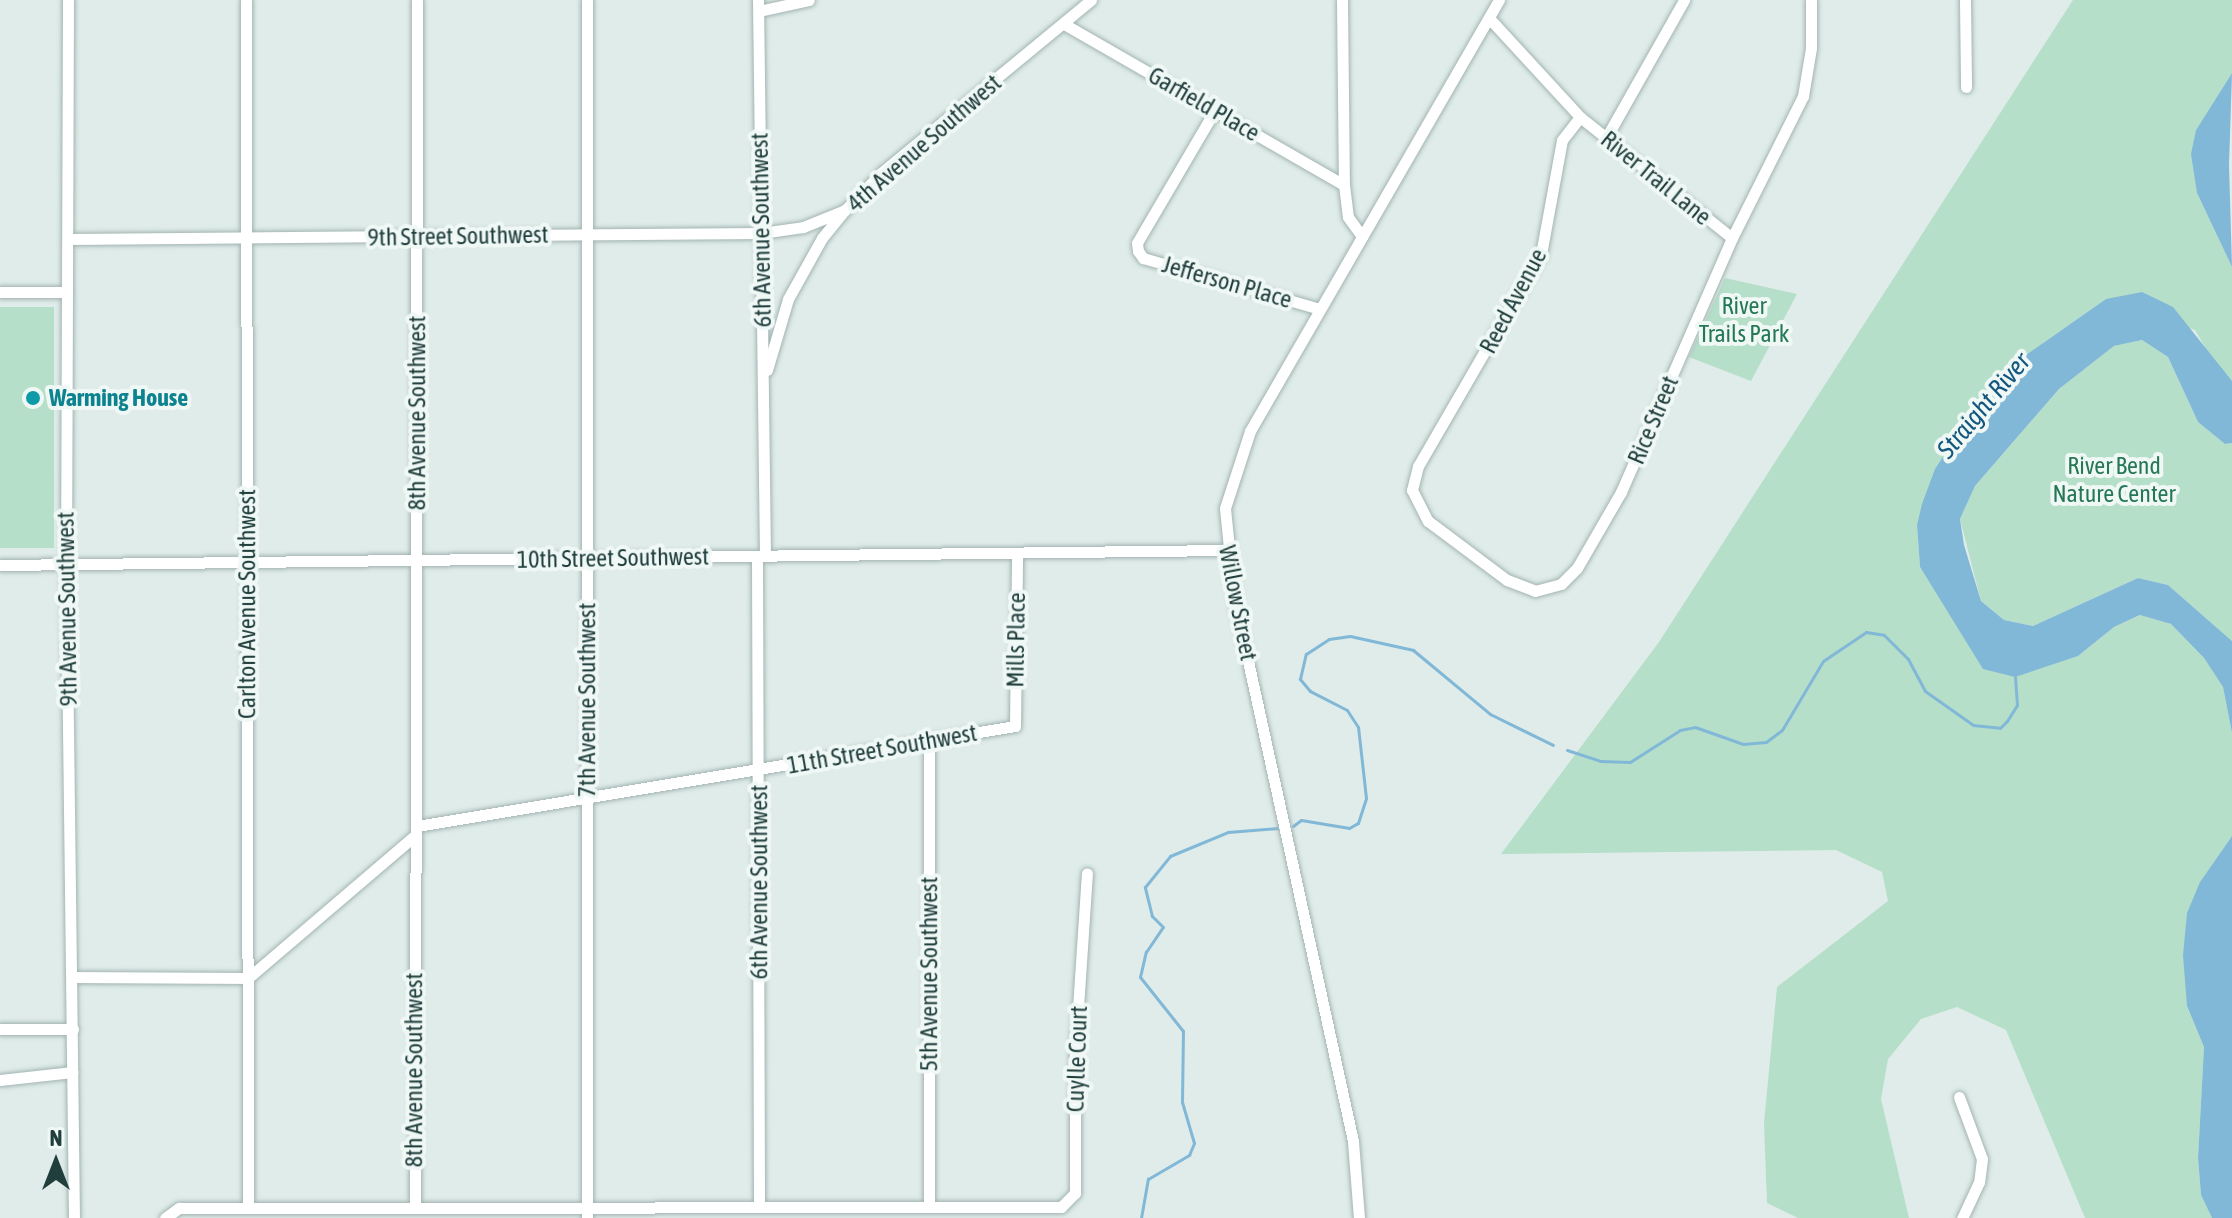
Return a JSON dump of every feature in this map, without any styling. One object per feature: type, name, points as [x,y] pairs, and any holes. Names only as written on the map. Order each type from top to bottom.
[{"type":"street","name":"9th Avenue Southwest","points":[[68,0],[66,564],[74,1218]]},
{"type":"street","name":"Carlton Avenue Southwest","points":[[246,0],[248,1208]]},
{"type":"street","name":"8th Avenue Southwest","points":[[415,1207],[417,0]]},
{"type":"street","name":"7th Avenue Southwest","points":[[587,0],[587,1213]]},
{"type":"street","points":[[758,5],[809,0]]},
{"type":"street","name":"4th Avenue Southwest","points":[[763,403],[767,368],[788,299],[822,238],[881,173],[1091,0]]},
{"type":"street","points":[[1342,0],[1344,185],[1348,217],[1362,236]]},
{"type":"street","name":"Willow Street","points":[[1359,1218],[1353,1141],[1226,550],[1225,508],[1238,458],[1320,309],[1499,0]]},
{"type":"street","points":[[1606,138],[1684,0]]},
{"type":"street","name":"Rice Street","points":[[1418,466],[1412,490],[1428,521],[1519,588],[1535,591],[1561,584],[1577,568],[1611,514],[1732,238],[1803,96],[1811,48],[1811,0]]},
{"type":"street","points":[[1965,0],[1966,87]]},
{"type":"street","name":"6th Avenue Southwest","points":[[758,5],[763,403],[759,1206]]},
{"type":"street","points":[[1489,18],[1580,117]]},
{"type":"street","name":"Garfield Place","points":[[1064,24],[1344,185]]},
{"type":"street","name":"Jefferson Place","points":[[1215,110],[1137,243],[1138,251],[1143,258],[1320,309]]},
{"type":"street","name":"River Trail Lane","points":[[1580,117],[1732,238]]},
{"type":"street","name":"Reed Avenue","points":[[1418,466],[1541,254],[1562,140],[1580,117]]},
{"type":"street","name":"9th Street Southwest","points":[[68,239],[761,233],[803,227],[845,210]]},
{"type":"street","points":[[0,292],[67,292]]},
{"type":"street","name":"10th Street Southwest","points":[[0,565],[1226,550]]},
{"type":"street","name":"Mills Place","points":[[1015,726],[1017,554]]},
{"type":"street","name":"11th Street Southwest","points":[[415,831],[587,798],[1015,726]]},
{"type":"street","name":"5th Avenue Southwest","points":[[929,741],[929,1207]]},
{"type":"street","points":[[72,977],[248,978],[415,831]]},
{"type":"street","name":"Cuylle Court","points":[[165,1218],[179,1208],[415,1207],[587,1213],[759,1206],[792,1212],[929,1207],[1029,1212],[1061,1207],[1075,1193],[1075,1053],[1087,873]]},
{"type":"street","points":[[0,1029],[73,1029]]},
{"type":"street","points":[[0,1080],[73,1072]]},
{"type":"street","points":[[1959,1097],[1982,1159],[1979,1182],[1962,1218]]},
{"type":"green space","points":[[2073,0],[2232,0],[2232,73],[2196,130],[2197,193],[2232,267],[2232,381],[2216,366],[2195,330],[2106,299],[2023,357],[1988,406],[1957,436],[1917,525],[1920,567],[1984,669],[2078,656],[2114,627],[2141,615],[2171,624],[2204,658],[2223,687],[2232,733],[2232,836],[2200,882],[2187,1006],[2204,1047],[2198,1158],[2201,1195],[2212,1218],[2085,1218],[2006,1030],[1957,1007],[1921,1019],[1888,1059],[1881,1099],[1909,1218],[1798,1218],[1767,1203],[1764,1123],[1777,987],[1888,901],[1882,872],[1836,850],[1501,854],[1659,642]]},
{"type":"green space","name":"River Trails Park","points":[[1725,278],[1797,294],[1751,381],[1689,357]]},
{"type":"green space","points":[[0,307],[54,307],[54,548],[0,548]]},
{"type":"green space","name":"River Bend Nature Center","points":[[2142,340],[2168,357],[2198,422],[2225,444],[2232,443],[2232,641],[2168,585],[2138,578],[2033,626],[2004,620],[1981,601],[1960,519],[1975,486],[2059,389],[2114,346]]},
{"type":"water","points":[[2232,73],[2229,165],[2232,267],[2197,193],[2191,154],[2196,130]]},
{"type":"water","points":[[2142,292],[2173,307],[2232,381],[2232,443],[2225,444],[2198,422],[2168,357],[2142,340],[2114,346],[2059,389],[1975,486],[1960,519],[1964,545],[1981,601],[2004,620],[2033,626],[2138,578],[2168,585],[2232,641],[2232,733],[2223,687],[2204,658],[2171,624],[2140,615],[2114,627],[2078,656],[2015,677],[1983,669],[1920,567],[1917,525],[1922,504],[1935,469],[1957,436],[1988,406],[2023,357],[2106,299]]},
{"type":"water","points":[[2232,836],[2232,1218],[2212,1218],[2201,1195],[2198,1158],[2204,1047],[2187,1006],[2183,955],[2187,913],[2200,882]]},
{"type":"waterway","points":[[1567,750],[1600,761],[1630,762],[1680,730],[1695,727],[1743,744],[1766,742],[1782,730],[1823,661],[1866,632],[1884,635],[1908,659],[1925,691],[1973,725],[2000,728],[2007,721],[2017,705],[2015,677]]},
{"type":"waterway","points":[[1293,826],[1301,820],[1349,828],[1358,823],[1366,798],[1358,727],[1347,710],[1310,691],[1300,679],[1306,654],[1329,639],[1350,636],[1413,650],[1490,714],[1553,745]]},
{"type":"waterway","points":[[1141,1218],[1148,1179],[1189,1155],[1194,1143],[1182,1102],[1183,1031],[1140,977],[1146,952],[1163,927],[1152,916],[1145,887],[1170,856],[1228,832],[1278,828]]},
{"type":"place","name":"Warming House","points":[[33,398]]},
{"type":"water label","name":"Straight River","points":[[1984,406]]}]
